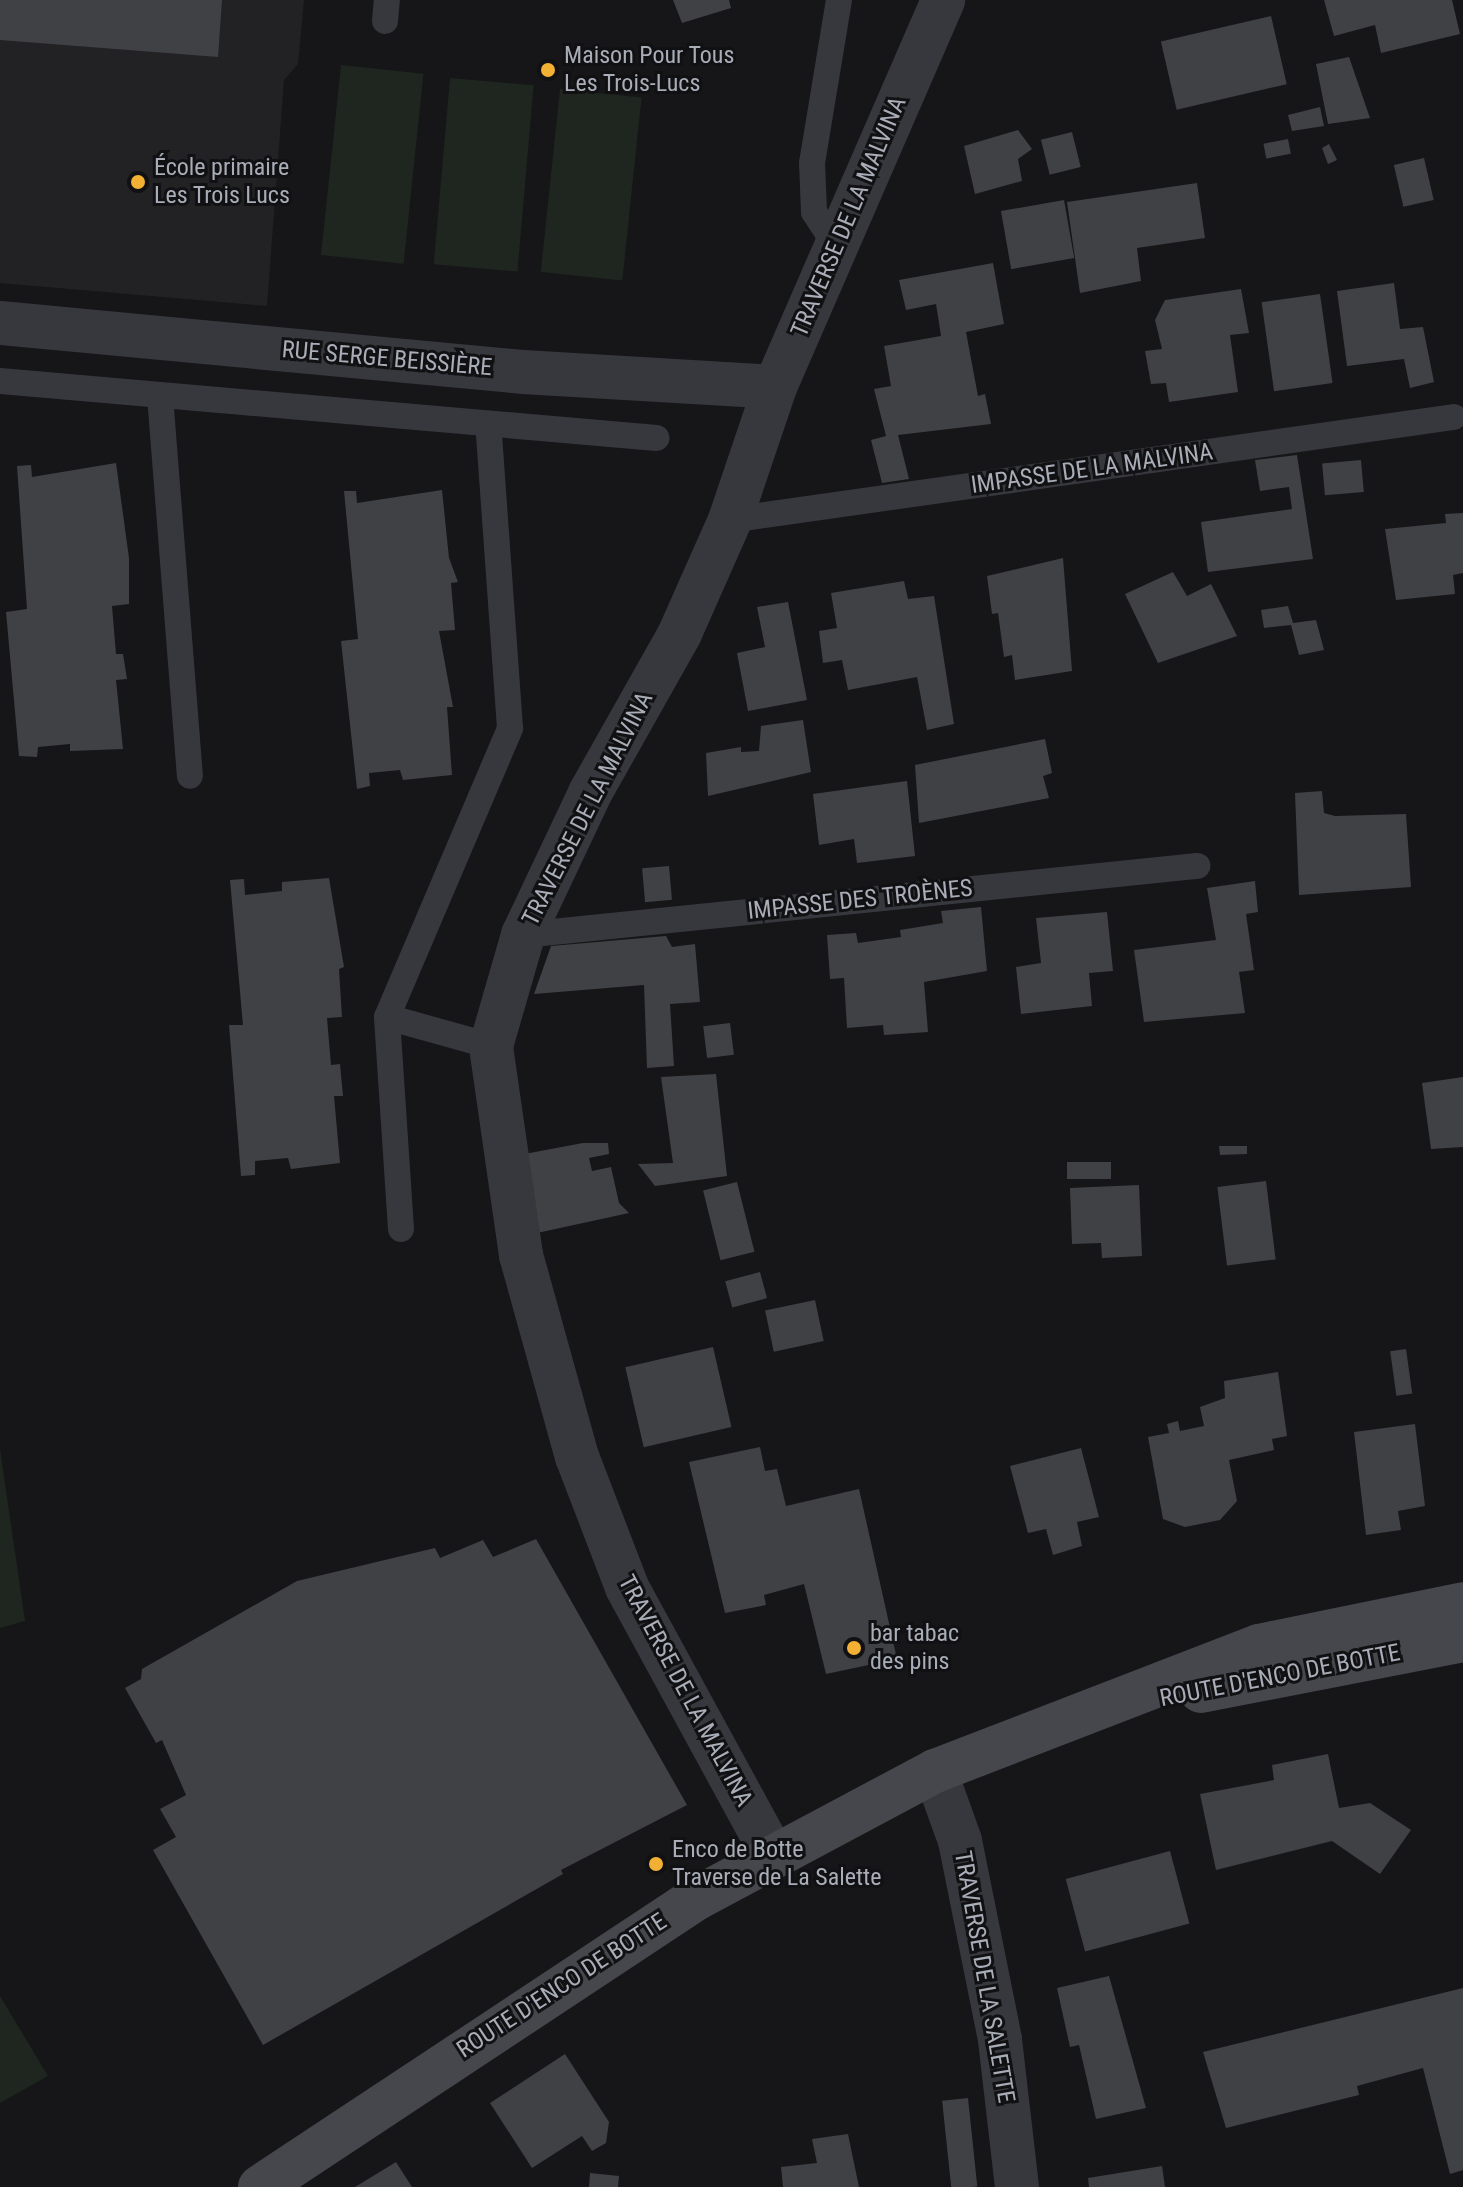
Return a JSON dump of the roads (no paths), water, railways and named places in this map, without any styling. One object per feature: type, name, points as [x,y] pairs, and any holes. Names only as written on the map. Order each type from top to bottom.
[{"type":"main road","name":"ROUTE D'ENCO DE BOTTE","points":[[260,2187],[574,1976],[774,1857],[935,1771],[1097,1713],[1259,1646],[1463,1604]]},
{"type":"main road","name":"ROUTE D'ENCO DE BOTTE","points":[[1097,1713],[1463,1640]]},
{"type":"street","name":"TRAVERSE DE LA MALVINA","points":[[774,1857],[627,1587],[577,1457],[521,1255],[491,1046],[523,935],[590,793],[680,633],[730,520],[775,387],[943,0]]},
{"type":"street","name":"RUE SERGE BEISSIÈRE","points":[[0,323],[523,372],[775,387]]},
{"type":"street","name":"TRAVERSE DE LA SALETTE","points":[[935,1771],[960,1841],[1000,2040],[1017,2187]]},
{"type":"lane","points":[[837,247],[814,212],[812,163],[839,0]]},
{"type":"lane","points":[[0,381],[657,438]]},
{"type":"lane","points":[[160,396],[190,776]]},
{"type":"lane","name":"IMPASSE DE LA MALVINA","points":[[730,520],[1454,417]]},
{"type":"lane","points":[[401,1229],[387,1017],[510,728],[488,424]]},
{"type":"lane","name":"IMPASSE DES TROÈNES","points":[[523,935],[1197,866]]},
{"type":"lane","points":[[387,1017],[491,1046]]},
{"type":"place","name":"Maison Pour Tous Les Trois-Lucs","points":[[548,70]]},
{"type":"place","name":"École primaire Les Trois Lucs","points":[[138,182]]},
{"type":"place","name":"bar tabac des pins","points":[[854,1648]]},
{"type":"place","name":"Enco de Botte Traverse de La Salette","points":[[656,1864]]}]
